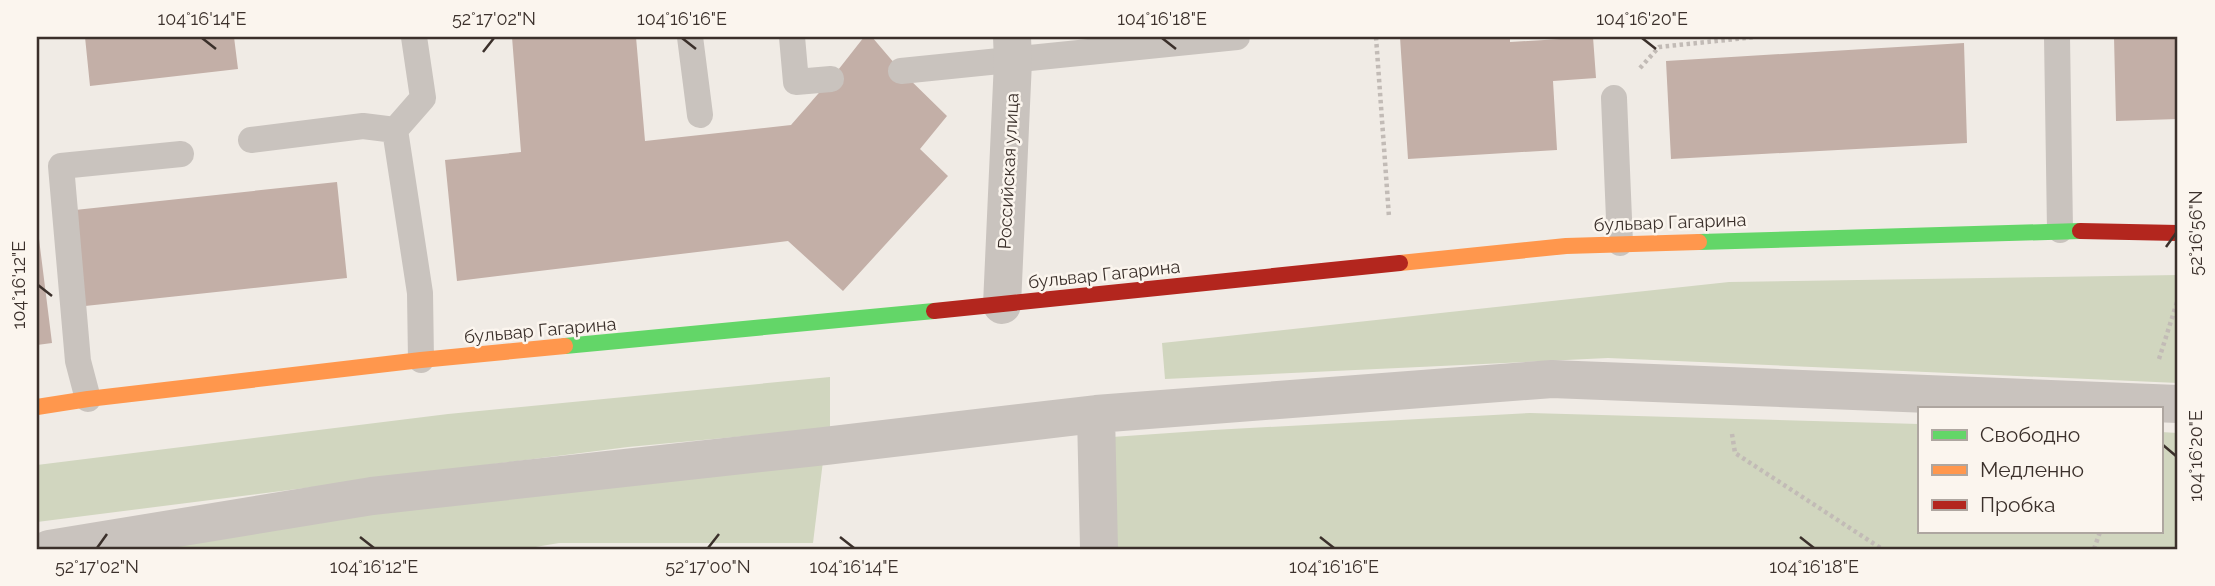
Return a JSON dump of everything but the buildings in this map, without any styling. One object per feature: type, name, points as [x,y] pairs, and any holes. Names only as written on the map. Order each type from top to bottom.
[{"type":"street","name":"Российская улица","points":[[1002,305],[1012,49]]},
{"type":"street","name":"бульвар Гагарина","points":[[37,407],[421,360],[1002,305],[1566,246],[2060,230],[2178,233]]},
{"type":"street","points":[[48,549],[372,496],[1096,414],[1552,379],[2178,404]]},
{"type":"street","points":[[1096,414],[1099,549]]},
{"type":"lane","points":[[414,37],[423,97],[396,130],[420,293],[421,360]]},
{"type":"lane","points":[[690,37],[700,115]]},
{"type":"lane","points":[[792,37],[796,82],[831,79]]},
{"type":"lane","points":[[901,71],[1012,49],[1237,37]]},
{"type":"lane","points":[[2057,37],[2060,230]]},
{"type":"lane","points":[[1614,98],[1620,243]]},
{"type":"lane","points":[[251,140],[363,126],[396,130]]},
{"type":"lane","points":[[88,399],[78,361],[61,166],[181,154]]},
{"type":"path","points":[[1376,37],[1392,264]]},
{"type":"path","points":[[1614,98],[1659,47],[1755,37]]},
{"type":"path","points":[[1723,385],[1735,453],[1882,549]]},
{"type":"green space","points":[[2178,275],[2178,383],[1608,358],[1165,379],[1162,343],[1729,282]]},
{"type":"green space","points":[[830,377],[830,428],[628,447],[37,522],[37,465],[448,414]]},
{"type":"green space","points":[[1530,413],[1918,424],[1918,534],[2162,534],[2162,432],[2178,433],[2178,549],[1114,549],[1112,437]]},
{"type":"green space","points":[[823,461],[813,543],[559,543],[524,549],[122,549],[553,487]]},
{"type":"traffic: fast","points":[[1699,242],[2080,231]]},
{"type":"traffic: fast","points":[[565,346],[934,311]]},
{"type":"traffic: slow","points":[[1400,263],[1566,246],[1699,242]]},
{"type":"traffic: slow","points":[[37,407],[421,360],[565,346]]},
{"type":"traffic: jam","points":[[2080,231],[2178,233]]},
{"type":"traffic: jam","points":[[934,311],[1400,263]]}]
